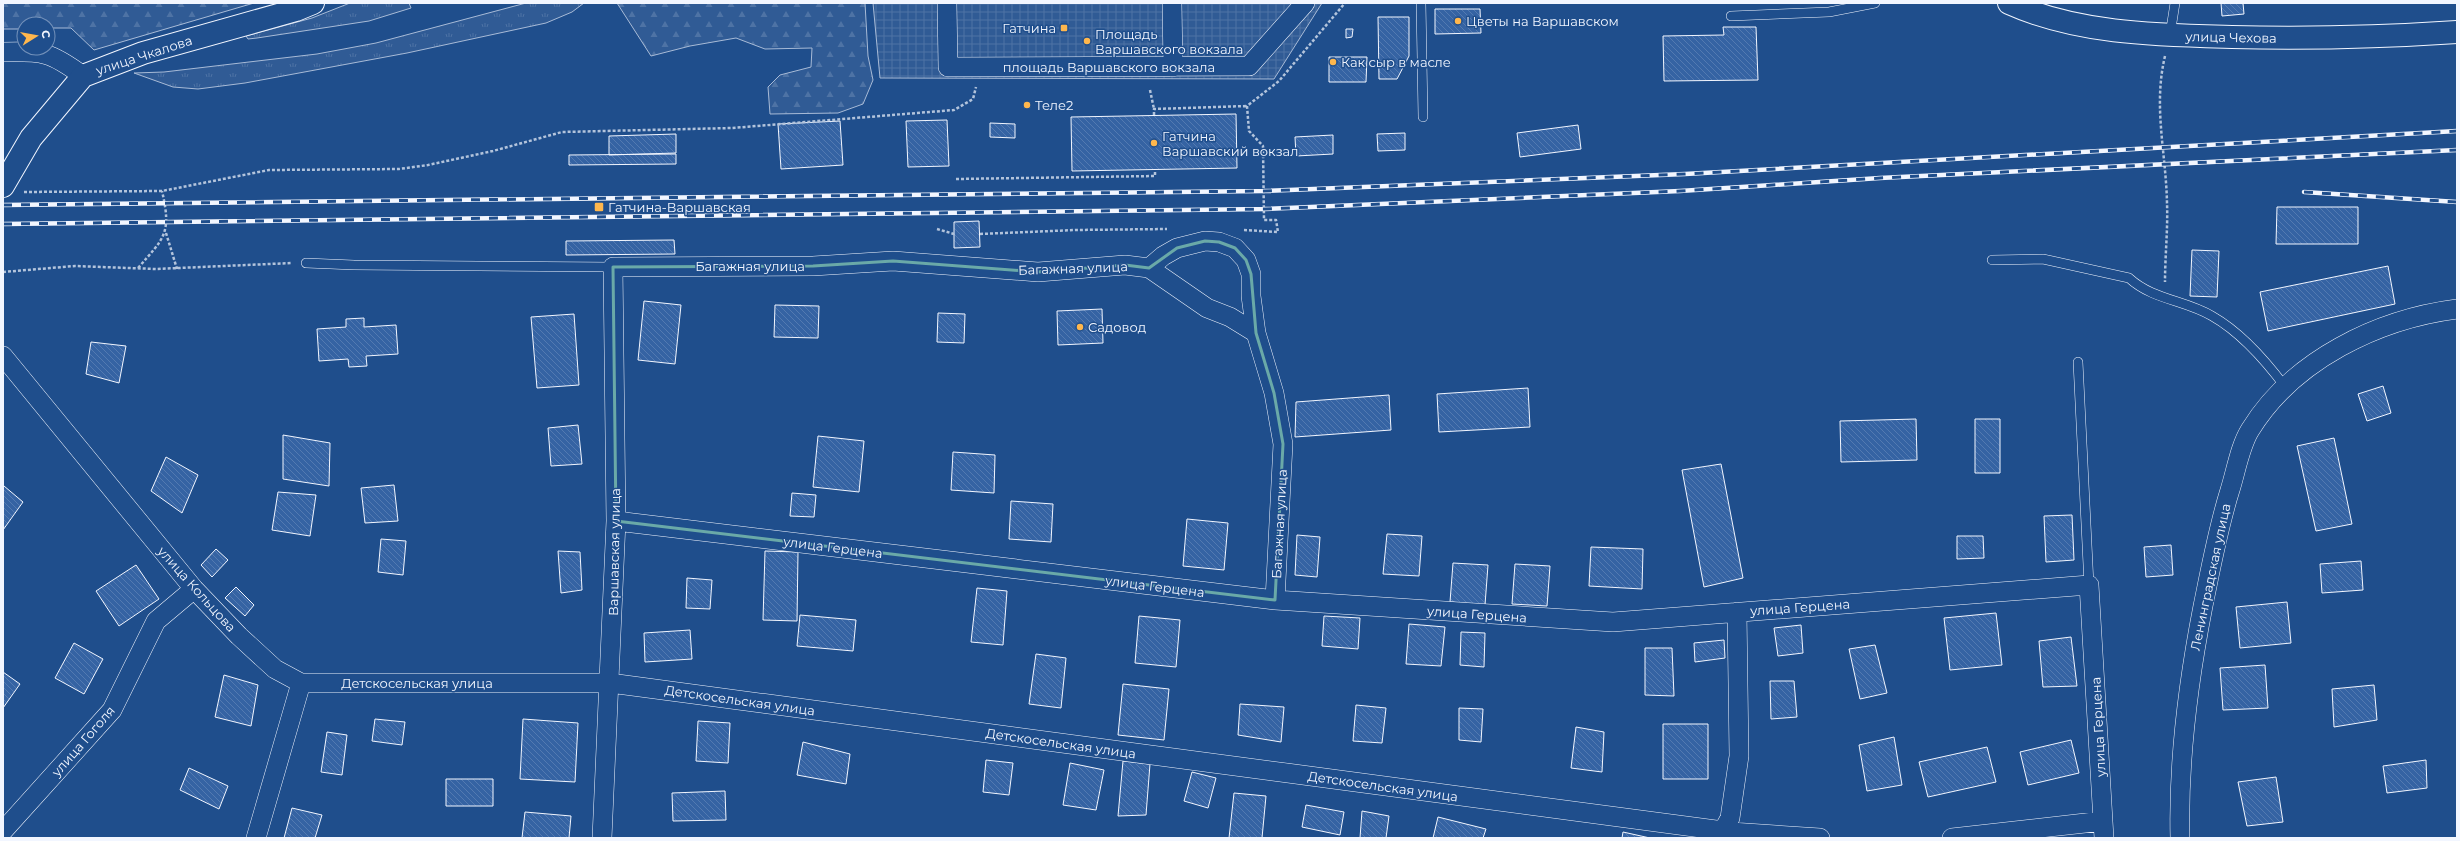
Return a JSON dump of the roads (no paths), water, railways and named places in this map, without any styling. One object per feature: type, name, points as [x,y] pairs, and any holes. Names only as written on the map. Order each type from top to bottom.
[{"type":"street","name":"улица Чкалова","points":[[11,189],[31,138],[83,76],[143,53],[296,10],[313,3]]},
{"type":"street","name":"площадь Варшавского вокзала","points":[[947,3],[948,67],[1249,66],[1305,3]]},
{"type":"street","points":[[1172,3],[1173,67]]},
{"type":"street","name":"улица Чехова","points":[[2009,3],[2054,21],[2170,35],[2326,39],[2457,32]]},
{"type":"street","points":[[3,52],[34,51],[59,58],[83,76]]},
{"type":"street","name":"Багажная улица","points":[[613,267],[813,266],[894,261],[1038,272],[1125,265],[1149,268],[1163,256],[1178,248],[1205,241],[1219,242],[1236,248],[1246,260],[1251,274],[1251,296],[1256,333],[1274,393],[1283,444],[1275,600]]},
{"type":"street","name":"Варшавская улица","points":[[602,838],[616,520],[613,267]]},
{"type":"street","points":[[1149,268],[1207,308],[1230,317],[1256,333]]},
{"type":"street","points":[[1230,317],[1240,311],[1251,296]]},
{"type":"street","name":"Ленинградская улица","points":[[2180,838],[2184,724],[2194,655],[2218,528],[2250,430],[2274,399],[2302,373],[2333,351],[2367,334],[2405,320],[2449,310]]},
{"type":"street","name":"улица Кольцова","points":[[3,356],[194,589],[239,636],[275,669],[301,683]]},
{"type":"street","name":"улица Герцена","points":[[616,520],[1275,600],[1613,622],[2089,585],[2104,830]]},
{"type":"street","name":"улица Гоголя","points":[[3,831],[112,710],[156,620],[194,589]]},
{"type":"street","points":[[1721,835],[1730,818],[1740,756],[1737,612]]},
{"type":"street","points":[[256,838],[301,683]]},
{"type":"street","name":"Детскосельская улица","points":[[301,683],[610,683],[1721,835],[1820,838]]},
{"type":"street","points":[[1952,838],[2104,830]]},
{"type":"lane","points":[[1421,3],[1424,117]]},
{"type":"lane","points":[[1731,16],[1814,13],[1875,3]]},
{"type":"lane","points":[[2170,35],[2175,3]]},
{"type":"lane","points":[[1992,260],[2043,259],[2129,278],[2140,288],[2164,299],[2212,316],[2264,359],[2286,388]]},
{"type":"lane","points":[[306,263],[354,265],[613,267]]},
{"type":"lane","points":[[2078,362],[2089,585]]},
{"type":"railway","points":[[3,205],[1264,191],[1685,174],[2457,131]]},
{"type":"railway","points":[[3,224],[1265,209],[1680,191],[1880,178],[2457,150]]},
{"type":"railway","points":[[2304,192],[2457,202]]},
{"type":"place","name":"Цветы на Варшавском","points":[[1458,21]]},
{"type":"place","name":"Гатчина","points":[[1064,28]]},
{"type":"place","name":"Площадь Варшавского вокзала","points":[[1087,41]]},
{"type":"place","name":"Как сыр в масле","points":[[1333,62]]},
{"type":"place","name":"Теле2","points":[[1027,105]]},
{"type":"place","name":"Гатчина Варшавский вокзал","points":[[1154,143]]},
{"type":"place","name":"Гатчина-Варшавская","points":[[599,207]]},
{"type":"place","name":"Садовод","points":[[1080,327]]}]
